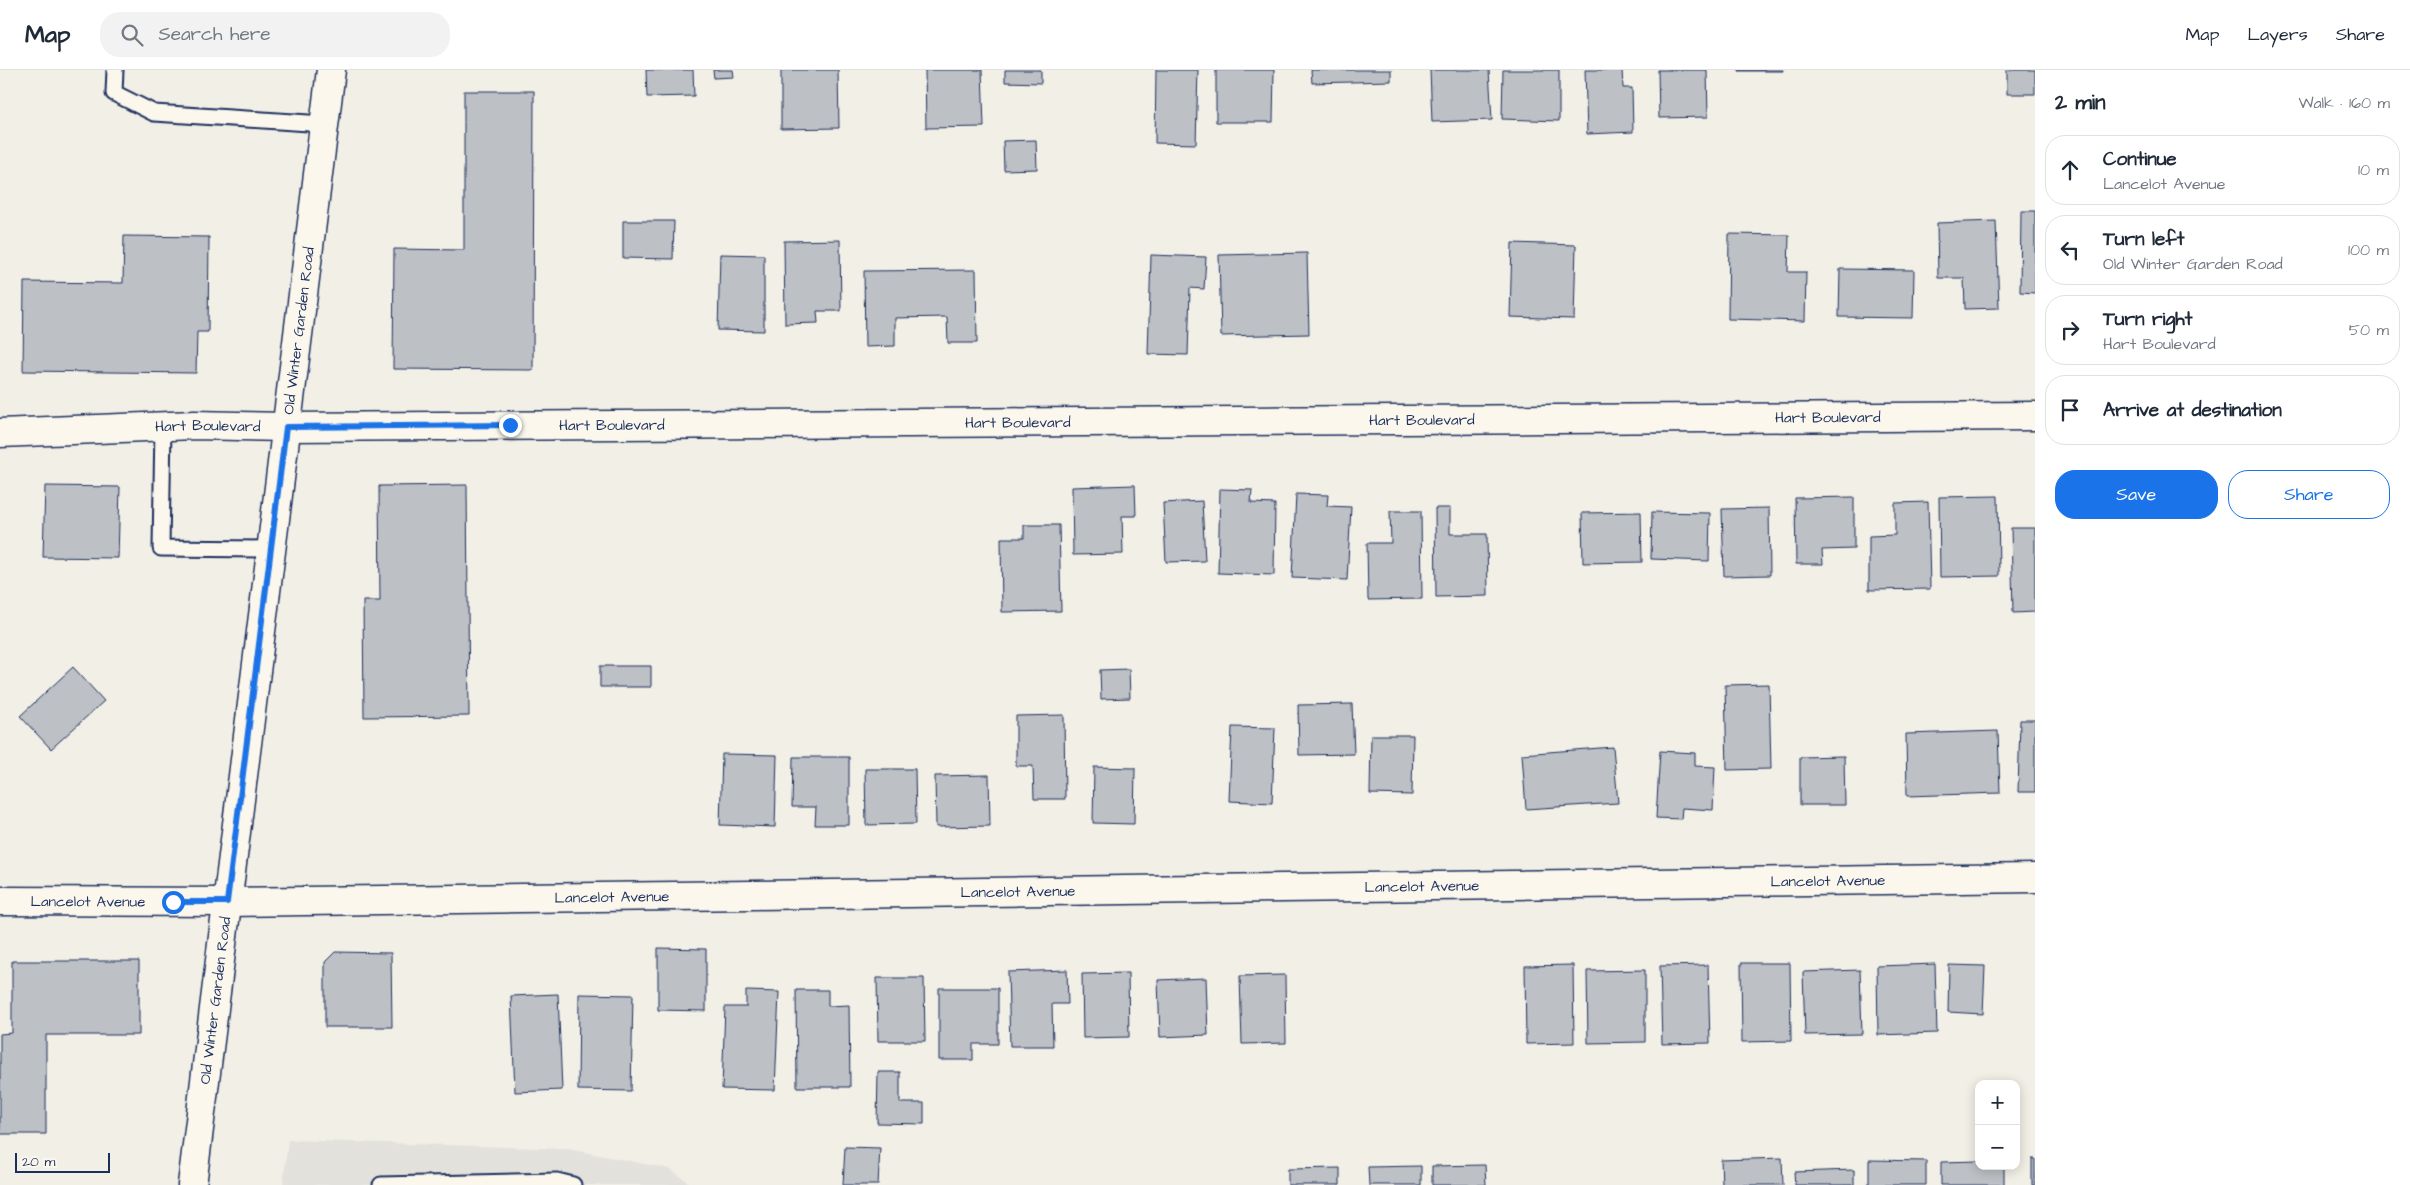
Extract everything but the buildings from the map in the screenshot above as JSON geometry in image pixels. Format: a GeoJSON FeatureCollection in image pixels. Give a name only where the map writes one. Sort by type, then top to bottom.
{"type":"FeatureCollection","features":[{"type":"Feature","properties":{"kind":"street","name":"Old Winter Garden Road"},"geometry":{"type":"LineString","coordinates":[[192,1185],[331,70]]}},
{"type":"Feature","properties":{"kind":"street","name":"Hart Boulevard"},"geometry":{"type":"LineString","coordinates":[[0,433],[163,426],[286,427],[2035,416]]}},
{"type":"Feature","properties":{"kind":"street","name":"Lancelot Avenue"},"geometry":{"type":"LineString","coordinates":[[0,901],[227,902],[2035,878]]}},
{"type":"Feature","properties":{"kind":"lane"},"geometry":{"type":"LineString","coordinates":[[115,70],[114,93],[154,112],[324,124]]}},
{"type":"Feature","properties":{"kind":"lane"},"geometry":{"type":"LineString","coordinates":[[163,426],[161,548],[271,549]]}},
{"type":"Feature","properties":{"kind":"lane"},"geometry":{"type":"LineString","coordinates":[[381,1185],[557,1181],[573,1185]]}},
{"type":"Feature","properties":{"kind":"shaded area"},"geometry":{"type":"Polygon","coordinates":[[[288,1140],[569,1149],[670,1169],[692,1185],[283,1185],[288,1140]]]}},
{"type":"Feature","properties":{"kind":"route"},"geometry":{"type":"LineString","coordinates":[[173,902],[227,902],[286,427],[510,425]]}}]}
